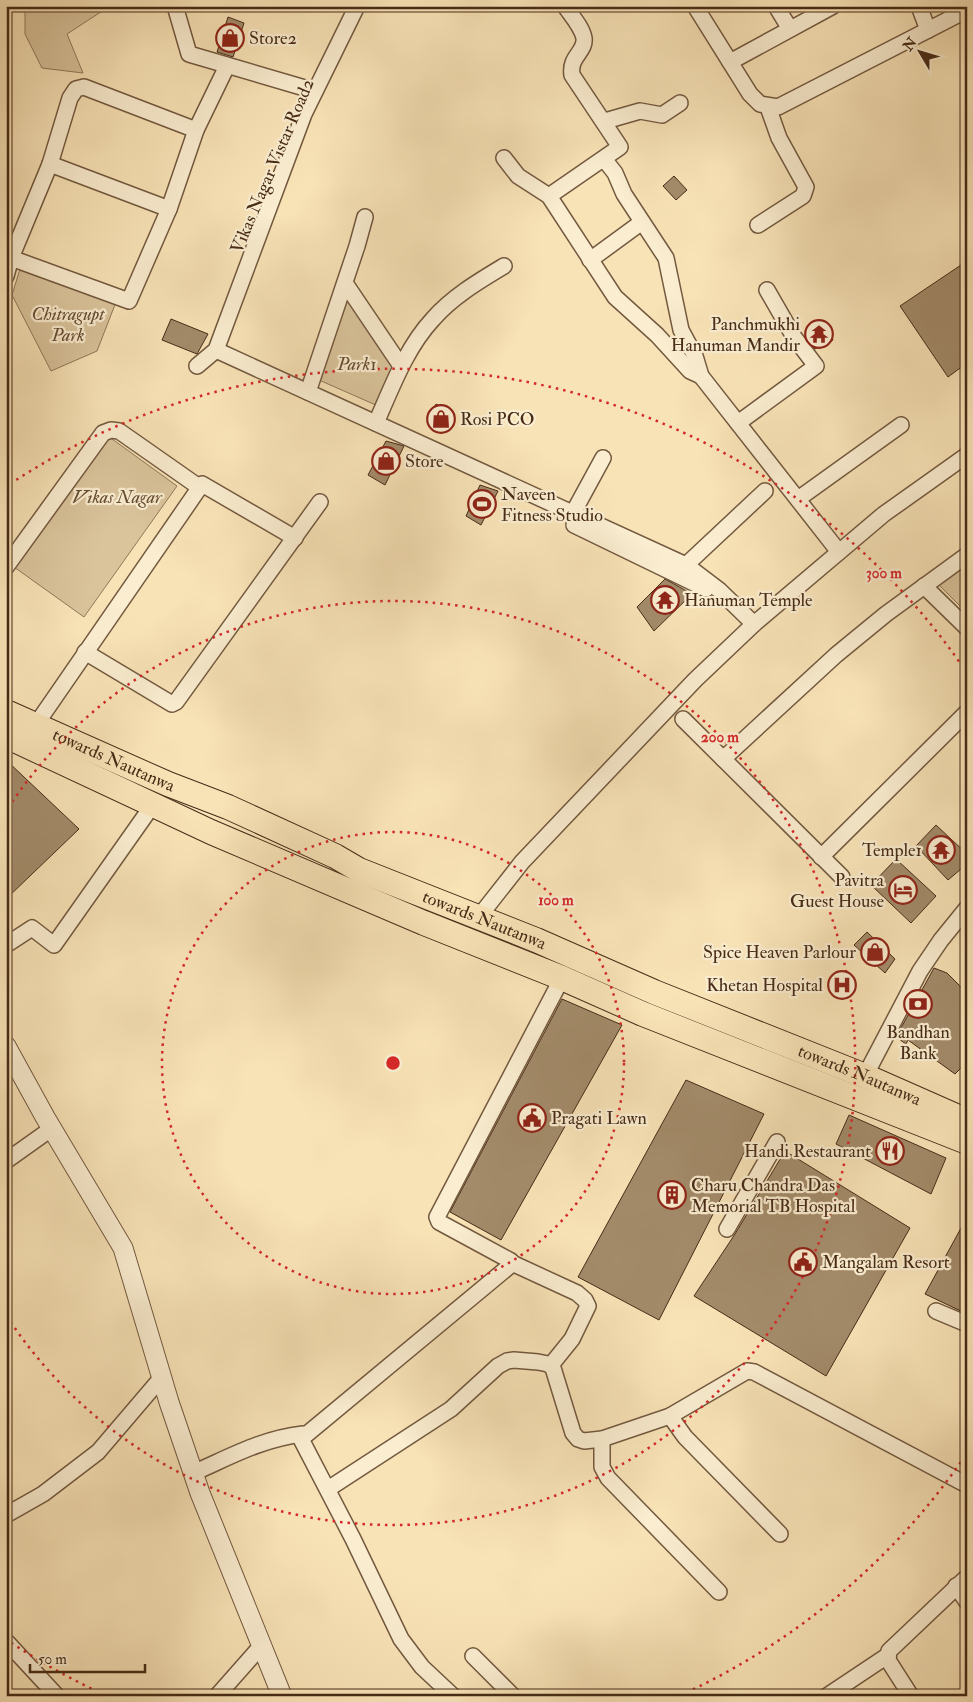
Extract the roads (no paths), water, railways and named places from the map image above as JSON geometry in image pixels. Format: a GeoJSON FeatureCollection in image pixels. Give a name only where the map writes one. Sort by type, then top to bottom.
{"type":"FeatureCollection","features":[{"type":"Feature","properties":{"kind":"main road","name":"towards Nautanwa"},"geometry":{"type":"LineString","coordinates":[[6,712],[168,784],[228,807],[335,856],[360,870],[536,940],[654,992],[865,1076],[967,1121]]}},
{"type":"Feature","properties":{"kind":"main road"},"geometry":{"type":"LineString","coordinates":[[6,736],[152,806],[432,927],[562,978],[643,1014],[967,1142]]}},
{"type":"Feature","properties":{"kind":"street"},"geometry":{"type":"LineString","coordinates":[[175,6],[189,54],[315,91]]}},
{"type":"Feature","properties":{"kind":"street"},"geometry":{"type":"LineString","coordinates":[[197,366],[218,345],[304,114],[358,6]]}},
{"type":"Feature","properties":{"kind":"street","name":"Vikas Nagar Vistar Road2"},"geometry":{"type":"LineString","coordinates":[[218,345],[358,6]]}},
{"type":"Feature","properties":{"kind":"street"},"geometry":{"type":"LineString","coordinates":[[549,196],[620,147],[605,121],[572,75],[572,63],[584,45],[584,38],[582,31],[565,6]]}},
{"type":"Feature","properties":{"kind":"street"},"geometry":{"type":"LineString","coordinates":[[695,6],[750,94],[760,104],[768,107],[778,107],[786,104],[967,10]]}},
{"type":"Feature","properties":{"kind":"street"},"geometry":{"type":"LineString","coordinates":[[776,6],[790,29]]}},
{"type":"Feature","properties":{"kind":"street"},"geometry":{"type":"LineString","coordinates":[[730,62],[833,6]]}},
{"type":"Feature","properties":{"kind":"street"},"geometry":{"type":"LineString","coordinates":[[920,6],[928,30]]}},
{"type":"Feature","properties":{"kind":"street"},"geometry":{"type":"LineString","coordinates":[[9,254],[129,302],[169,209],[196,130],[227,66]]}},
{"type":"Feature","properties":{"kind":"street"},"geometry":{"type":"LineString","coordinates":[[6,276],[9,254],[50,164],[70,98],[76,89],[84,87],[196,130]]}},
{"type":"Feature","properties":{"kind":"street"},"geometry":{"type":"LineString","coordinates":[[605,121],[640,111],[662,115],[680,103]]}},
{"type":"Feature","properties":{"kind":"street"},"geometry":{"type":"LineString","coordinates":[[758,224],[802,196],[806,188],[779,138],[768,107]]}},
{"type":"Feature","properties":{"kind":"street"},"geometry":{"type":"LineString","coordinates":[[504,158],[518,176],[549,196],[615,297],[657,335],[690,371],[701,376]]}},
{"type":"Feature","properties":{"kind":"street"},"geometry":{"type":"LineString","coordinates":[[604,159],[615,173],[624,194],[666,258],[681,330],[695,356],[701,376],[839,552]]}},
{"type":"Feature","properties":{"kind":"street"},"geometry":{"type":"LineString","coordinates":[[50,164],[169,209]]}},
{"type":"Feature","properties":{"kind":"street"},"geometry":{"type":"LineString","coordinates":[[308,392],[365,217]]}},
{"type":"Feature","properties":{"kind":"street"},"geometry":{"type":"LineString","coordinates":[[590,260],[642,222]]}},
{"type":"Feature","properties":{"kind":"street"},"geometry":{"type":"LineString","coordinates":[[376,423],[401,366],[420,334],[434,317],[453,300],[504,266]]}},
{"type":"Feature","properties":{"kind":"street"},"geometry":{"type":"LineString","coordinates":[[345,283],[401,366]]}},
{"type":"Feature","properties":{"kind":"street"},"geometry":{"type":"LineString","coordinates":[[738,423],[816,366],[794,337],[767,290]]}},
{"type":"Feature","properties":{"kind":"street"},"geometry":{"type":"LineString","coordinates":[[218,345],[308,392],[686,565],[730,600],[754,624]]}},
{"type":"Feature","properties":{"kind":"street"},"geometry":{"type":"LineString","coordinates":[[218,345],[730,600]]}},
{"type":"Feature","properties":{"kind":"street"},"geometry":{"type":"LineString","coordinates":[[798,499],[901,425]]}},
{"type":"Feature","properties":{"kind":"street"},"geometry":{"type":"LineString","coordinates":[[6,567],[104,433],[111,430],[118,432],[200,487]]}},
{"type":"Feature","properties":{"kind":"street"},"geometry":{"type":"LineString","coordinates":[[478,918],[522,862],[695,680],[754,624],[884,514],[967,455]]}},
{"type":"Feature","properties":{"kind":"street"},"geometry":{"type":"LineString","coordinates":[[573,513],[603,458]]}},
{"type":"Feature","properties":{"kind":"street"},"geometry":{"type":"LineString","coordinates":[[36,726],[200,487],[205,485],[295,538]]}},
{"type":"Feature","properties":{"kind":"street"},"geometry":{"type":"LineString","coordinates":[[686,565],[765,491]]}},
{"type":"Feature","properties":{"kind":"street"},"geometry":{"type":"LineString","coordinates":[[85,652],[174,704],[320,502]]}},
{"type":"Feature","properties":{"kind":"street"},"geometry":{"type":"LineString","coordinates":[[723,759],[836,655],[967,554]]}},
{"type":"Feature","properties":{"kind":"street"},"geometry":{"type":"LineString","coordinates":[[924,586],[967,628]]}},
{"type":"Feature","properties":{"kind":"street"},"geometry":{"type":"LineString","coordinates":[[821,856],[967,712]]}},
{"type":"Feature","properties":{"kind":"street"},"geometry":{"type":"LineString","coordinates":[[683,719],[842,878]]}},
{"type":"Feature","properties":{"kind":"street"},"geometry":{"type":"LineString","coordinates":[[6,945],[32,928],[54,945],[152,806]]}},
{"type":"Feature","properties":{"kind":"street"},"geometry":{"type":"LineString","coordinates":[[865,1076],[920,971],[941,940],[967,908]]}},
{"type":"Feature","properties":{"kind":"street"},"geometry":{"type":"LineString","coordinates":[[551,1365],[572,1339],[588,1306],[585,1300],[577,1294],[512,1262],[439,1222],[437,1217],[562,978]]}},
{"type":"Feature","properties":{"kind":"street"},"geometry":{"type":"LineString","coordinates":[[6,1046],[52,1129],[123,1248],[193,1473],[282,1696]]}},
{"type":"Feature","properties":{"kind":"street"},"geometry":{"type":"LineString","coordinates":[[6,1161],[52,1129]]}},
{"type":"Feature","properties":{"kind":"street"},"geometry":{"type":"LineString","coordinates":[[727,1229],[777,1142]]}},
{"type":"Feature","properties":{"kind":"street"},"geometry":{"type":"LineString","coordinates":[[453,1696],[422,1667],[401,1639],[328,1489],[302,1444],[301,1438],[512,1262]]}},
{"type":"Feature","properties":{"kind":"street"},"geometry":{"type":"LineString","coordinates":[[936,1311],[967,1324]]}},
{"type":"Feature","properties":{"kind":"street"},"geometry":{"type":"LineString","coordinates":[[328,1489],[451,1409],[498,1366],[507,1361],[514,1360],[551,1365]]}},
{"type":"Feature","properties":{"kind":"street"},"geometry":{"type":"LineString","coordinates":[[551,1365],[574,1433],[584,1442],[602,1439],[670,1416],[740,1374],[754,1372],[967,1486]]}},
{"type":"Feature","properties":{"kind":"street"},"geometry":{"type":"LineString","coordinates":[[6,1515],[43,1494],[98,1452],[162,1378]]}},
{"type":"Feature","properties":{"kind":"street"},"geometry":{"type":"LineString","coordinates":[[670,1416],[684,1436],[780,1534]]}},
{"type":"Feature","properties":{"kind":"street"},"geometry":{"type":"LineString","coordinates":[[193,1473],[257,1443],[277,1437],[304,1434]]}},
{"type":"Feature","properties":{"kind":"street"},"geometry":{"type":"LineString","coordinates":[[602,1439],[602,1467],[608,1478],[719,1592]]}},
{"type":"Feature","properties":{"kind":"street"},"geometry":{"type":"LineString","coordinates":[[828,1696],[887,1656],[889,1651],[961,1582],[967,1602]]}},
{"type":"Feature","properties":{"kind":"street"},"geometry":{"type":"LineString","coordinates":[[6,1641],[57,1696]]}},
{"type":"Feature","properties":{"kind":"street"},"geometry":{"type":"LineString","coordinates":[[217,1696],[262,1645]]}},
{"type":"Feature","properties":{"kind":"street"},"geometry":{"type":"LineString","coordinates":[[473,1656],[513,1696]]}},
{"type":"Feature","properties":{"kind":"street"},"geometry":{"type":"LineString","coordinates":[[887,1656],[911,1696]]}},
{"type":"Feature","properties":{"kind":"place","name":"Store2"},"geometry":{"type":"Point","coordinates":[230,38]}},
{"type":"Feature","properties":{"kind":"place","name":"Panchmukhi Hanuman Mandir"},"geometry":{"type":"Point","coordinates":[819,334]}},
{"type":"Feature","properties":{"kind":"place","name":"Rosi PCO"},"geometry":{"type":"Point","coordinates":[441,419]}},
{"type":"Feature","properties":{"kind":"place","name":"Store"},"geometry":{"type":"Point","coordinates":[386,461]}},
{"type":"Feature","properties":{"kind":"place","name":"Naveen Fitness Studio"},"geometry":{"type":"Point","coordinates":[482,504]}},
{"type":"Feature","properties":{"kind":"place","name":"Hanuman Temple"},"geometry":{"type":"Point","coordinates":[665,600]}},
{"type":"Feature","properties":{"kind":"place","name":"Temple1"},"geometry":{"type":"Point","coordinates":[941,850]}},
{"type":"Feature","properties":{"kind":"place","name":"Pavitra Guest House"},"geometry":{"type":"Point","coordinates":[903,890]}},
{"type":"Feature","properties":{"kind":"place","name":"Spice Heaven Parlour"},"geometry":{"type":"Point","coordinates":[875,952]}},
{"type":"Feature","properties":{"kind":"place","name":"Khetan Hospital"},"geometry":{"type":"Point","coordinates":[842,985]}},
{"type":"Feature","properties":{"kind":"place","name":"Bandhan Bank"},"geometry":{"type":"Point","coordinates":[918,1004]}},
{"type":"Feature","properties":{"kind":"place","name":"Pragati Lawn"},"geometry":{"type":"Point","coordinates":[532,1118]}},
{"type":"Feature","properties":{"kind":"place","name":"Handi Restaurant"},"geometry":{"type":"Point","coordinates":[890,1151]}},
{"type":"Feature","properties":{"kind":"place","name":"Charu Chandra Das Memorial TB Hospital"},"geometry":{"type":"Point","coordinates":[672,1195]}},
{"type":"Feature","properties":{"kind":"place","name":"Mangalam Resort"},"geometry":{"type":"Point","coordinates":[803,1262]}},
{"type":"Feature","properties":{"kind":"park label","name":"Chitragupt Park"},"geometry":{"type":"Point","coordinates":[68,324]}},
{"type":"Feature","properties":{"kind":"park label","name":"Park1"},"geometry":{"type":"Point","coordinates":[357,364]}},
{"type":"Feature","properties":{"kind":"park label","name":"Vikas Nagar"},"geometry":{"type":"Point","coordinates":[117,497]}}]}
